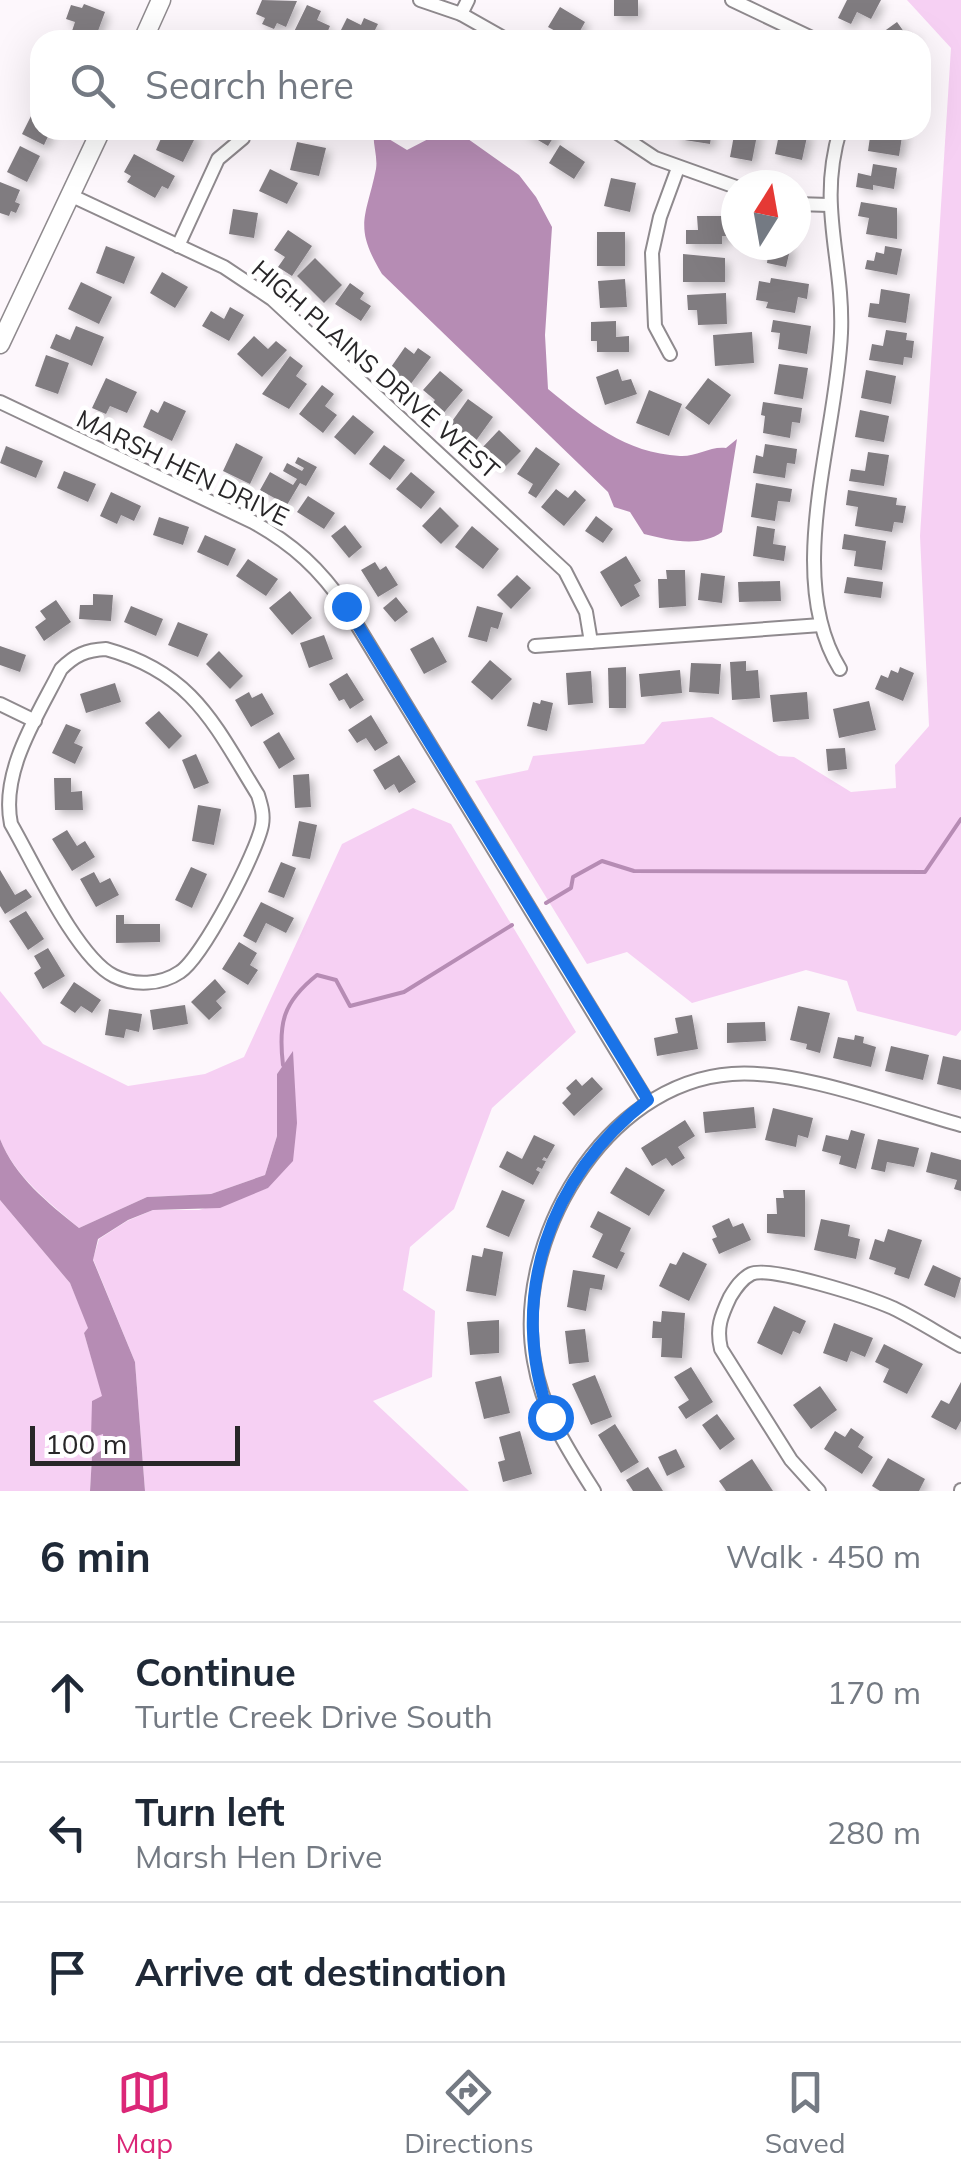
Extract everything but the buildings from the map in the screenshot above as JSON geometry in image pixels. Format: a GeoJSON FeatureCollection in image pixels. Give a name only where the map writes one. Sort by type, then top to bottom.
{"type":"FeatureCollection","features":[{"type":"Feature","properties":{"kind":"street"},"geometry":{"type":"LineString","coordinates":[[148,30],[162,0]]}},
{"type":"Feature","properties":{"kind":"street"},"geometry":{"type":"LineString","coordinates":[[420,0],[465,7],[494,30]]}},
{"type":"Feature","properties":{"kind":"street"},"geometry":{"type":"LineString","coordinates":[[732,0],[795,30]]}},
{"type":"Feature","properties":{"kind":"street"},"geometry":{"type":"LineString","coordinates":[[0,344],[95,140]]}},
{"type":"Feature","properties":{"kind":"street"},"geometry":{"type":"LineString","coordinates":[[178,246],[218,158],[240,140]]}},
{"type":"Feature","properties":{"kind":"street"},"geometry":{"type":"LineString","coordinates":[[628,140],[655,158],[721,182]]}},
{"type":"Feature","properties":{"kind":"street"},"geometry":{"type":"LineString","coordinates":[[837,140],[830,167],[829,205],[841,335],[814,544],[821,625],[826,647],[840,669]]}},
{"type":"Feature","properties":{"kind":"street"},"geometry":{"type":"LineString","coordinates":[[670,354],[656,326],[652,253],[678,168]]}},
{"type":"Feature","properties":{"kind":"street","name":"HIGH PLAINS DRIVE WEST"},"geometry":{"type":"LineString","coordinates":[[70,195],[224,267],[272,300],[548,552],[578,592],[592,642]]}},
{"type":"Feature","properties":{"kind":"street"},"geometry":{"type":"LineString","coordinates":[[811,204],[829,205]]}},
{"type":"Feature","properties":{"kind":"street","name":"MARSH HEN DRIVE"},"geometry":{"type":"LineString","coordinates":[[0,402],[253,522],[279,536],[315,566],[346,606],[648,1100]]}},
{"type":"Feature","properties":{"kind":"street"},"geometry":{"type":"LineString","coordinates":[[535,646],[821,625]]}},
{"type":"Feature","properties":{"kind":"street"},"geometry":{"type":"LineString","coordinates":[[90,650],[120,653],[187,690],[211,720],[258,795],[263,811],[258,841],[203,946],[180,972],[149,982],[132,982],[100,968],[88,956],[10,824],[8,790],[35,721],[61,669],[74,657],[90,650]]}},
{"type":"Feature","properties":{"kind":"street"},"geometry":{"type":"LineString","coordinates":[[0,704],[35,721]]}},
{"type":"Feature","properties":{"kind":"street"},"geometry":{"type":"LineString","coordinates":[[594,1491],[560,1438],[543,1397],[532,1348],[533,1292],[545,1244],[578,1176],[613,1128],[648,1100],[704,1077],[762,1074],[792,1078],[961,1125]]}},
{"type":"Feature","properties":{"kind":"street"},"geometry":{"type":"LineString","coordinates":[[819,1491],[791,1460],[721,1349],[717,1333],[732,1293],[751,1274],[773,1272],[895,1310],[961,1346]]}},
{"type":"Feature","properties":{"kind":"shaded area"},"geometry":{"type":"Polygon","coordinates":[[[907,0],[961,0],[961,1030],[956,1036],[857,1011],[847,981],[806,970],[692,1003],[627,952],[587,964],[475,781],[528,770],[533,756],[644,744],[662,722],[712,717],[779,756],[794,757],[851,792],[896,788],[895,765],[929,726],[920,536],[951,48],[907,0]]]}},
{"type":"Feature","properties":{"kind":"shaded area"},"geometry":{"type":"Polygon","coordinates":[[[375,140],[390,140],[407,150],[426,140],[469,140],[519,175],[552,227],[545,335],[548,389],[609,434],[660,454],[686,456],[726,448],[737,439],[722,532],[694,541],[644,534],[630,512],[614,507],[608,492],[382,274],[367,244],[364,222],[376,169],[375,140]]]}},
{"type":"Feature","properties":{"kind":"shaded area"},"geometry":{"type":"Polygon","coordinates":[[[413,808],[451,824],[576,1032],[492,1108],[454,1209],[410,1247],[403,1290],[435,1311],[432,1377],[373,1401],[469,1491],[145,1491],[135,1362],[93,1259],[99,1239],[153,1210],[199,1210],[268,1188],[293,1053],[277,1074],[277,1136],[265,1175],[211,1194],[147,1197],[79,1228],[24,1177],[0,1139],[0,991],[43,1044],[128,1086],[205,1074],[244,1057],[342,844],[413,808]]]}},
{"type":"Feature","properties":{"kind":"shaded area"},"geometry":{"type":"Polygon","coordinates":[[[293,1051],[297,1123],[293,1161],[268,1188],[220,1208],[153,1210],[98,1239],[93,1260],[135,1362],[145,1491],[90,1491],[92,1456],[104,1449],[103,1434],[91,1438],[92,1401],[102,1396],[84,1333],[88,1328],[70,1283],[0,1200],[0,1139],[23,1177],[79,1228],[147,1197],[211,1194],[265,1175],[277,1136],[277,1074],[293,1051]]]}},
{"type":"Feature","properties":{"kind":"shaded area"},"geometry":{"type":"Polygon","coordinates":[[[0,1200],[70,1283],[89,1328],[84,1333],[103,1397],[92,1438],[103,1433],[104,1449],[92,1456],[90,1491],[0,1491],[0,1200]]]}},
{"type":"Feature","properties":{"kind":"waterway"},"geometry":{"type":"LineString","coordinates":[[546,903],[571,888],[573,877],[602,861],[634,871],[925,872],[961,819]]}},
{"type":"Feature","properties":{"kind":"waterway"},"geometry":{"type":"LineString","coordinates":[[283,1065],[281,1037],[285,1014],[317,975],[336,980],[350,1006],[404,992],[512,925]]}},
{"type":"Feature","properties":{"kind":"route"},"geometry":{"type":"LineString","coordinates":[[346,606],[648,1100],[613,1128],[588,1159],[545,1244],[533,1292],[531,1336],[550,1417]]}}]}
